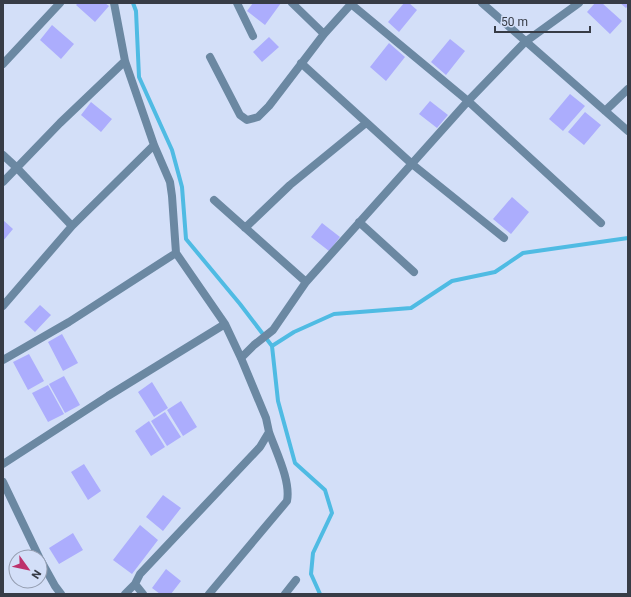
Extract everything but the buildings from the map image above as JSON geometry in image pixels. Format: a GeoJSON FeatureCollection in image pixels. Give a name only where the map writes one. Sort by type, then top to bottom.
{"type":"FeatureCollection","features":[{"type":"Feature","properties":{"kind":"street"},"geometry":{"type":"LineString","coordinates":[[3,64],[60,3]]}},
{"type":"Feature","properties":{"kind":"street"},"geometry":{"type":"LineString","coordinates":[[114,3],[125,61],[154,145],[170,182],[176,253],[225,324],[241,358],[266,418],[269,432],[286,481],[288,493],[287,501],[209,594]]}},
{"type":"Feature","properties":{"kind":"street"},"geometry":{"type":"LineString","coordinates":[[237,3],[253,36]]}},
{"type":"Feature","properties":{"kind":"street"},"geometry":{"type":"LineString","coordinates":[[292,3],[324,34]]}},
{"type":"Feature","properties":{"kind":"street"},"geometry":{"type":"LineString","coordinates":[[210,57],[240,115],[247,120],[258,117],[269,106],[324,34],[352,3],[468,101],[601,223]]}},
{"type":"Feature","properties":{"kind":"street"},"geometry":{"type":"LineString","coordinates":[[482,3],[628,131]]}},
{"type":"Feature","properties":{"kind":"street"},"geometry":{"type":"LineString","coordinates":[[241,358],[254,345],[273,330],[306,282],[468,101],[526,42],[579,3]]}},
{"type":"Feature","properties":{"kind":"street"},"geometry":{"type":"LineString","coordinates":[[3,182],[16,167],[125,61]]}},
{"type":"Feature","properties":{"kind":"street"},"geometry":{"type":"LineString","coordinates":[[301,63],[412,164],[504,238]]}},
{"type":"Feature","properties":{"kind":"street"},"geometry":{"type":"LineString","coordinates":[[605,112],[628,89]]}},
{"type":"Feature","properties":{"kind":"street"},"geometry":{"type":"LineString","coordinates":[[245,228],[290,184],[366,123]]}},
{"type":"Feature","properties":{"kind":"street"},"geometry":{"type":"LineString","coordinates":[[3,306],[72,226],[154,145]]}},
{"type":"Feature","properties":{"kind":"street"},"geometry":{"type":"LineString","coordinates":[[3,155],[72,226]]}},
{"type":"Feature","properties":{"kind":"street"},"geometry":{"type":"LineString","coordinates":[[214,200],[306,282]]}},
{"type":"Feature","properties":{"kind":"street"},"geometry":{"type":"LineString","coordinates":[[359,222],[414,272]]}},
{"type":"Feature","properties":{"kind":"street"},"geometry":{"type":"LineString","coordinates":[[3,360],[69,322],[176,253]]}},
{"type":"Feature","properties":{"kind":"street"},"geometry":{"type":"LineString","coordinates":[[3,464],[108,396],[225,324]]}},
{"type":"Feature","properties":{"kind":"street"},"geometry":{"type":"LineString","coordinates":[[125,594],[135,584],[140,574],[260,447],[269,432]]}},
{"type":"Feature","properties":{"kind":"street"},"geometry":{"type":"LineString","coordinates":[[3,482],[36,549]]}},
{"type":"Feature","properties":{"kind":"street"},"geometry":{"type":"LineString","coordinates":[[48,573],[61,594]]}},
{"type":"Feature","properties":{"kind":"street"},"geometry":{"type":"LineString","coordinates":[[285,594],[296,580]]}},
{"type":"Feature","properties":{"kind":"street"},"geometry":{"type":"LineString","coordinates":[[135,584],[143,594]]}},
{"type":"Feature","properties":{"kind":"waterway"},"geometry":{"type":"LineString","coordinates":[[133,3],[136,11],[139,77],[172,150],[182,187],[186,239],[240,304],[272,346],[278,401],[295,463],[325,490],[332,513],[313,553],[311,574],[320,594]]}},
{"type":"Feature","properties":{"kind":"waterway"},"geometry":{"type":"LineString","coordinates":[[272,346],[294,332],[334,314],[411,308],[452,281],[495,272],[523,253],[628,238]]}}]}
